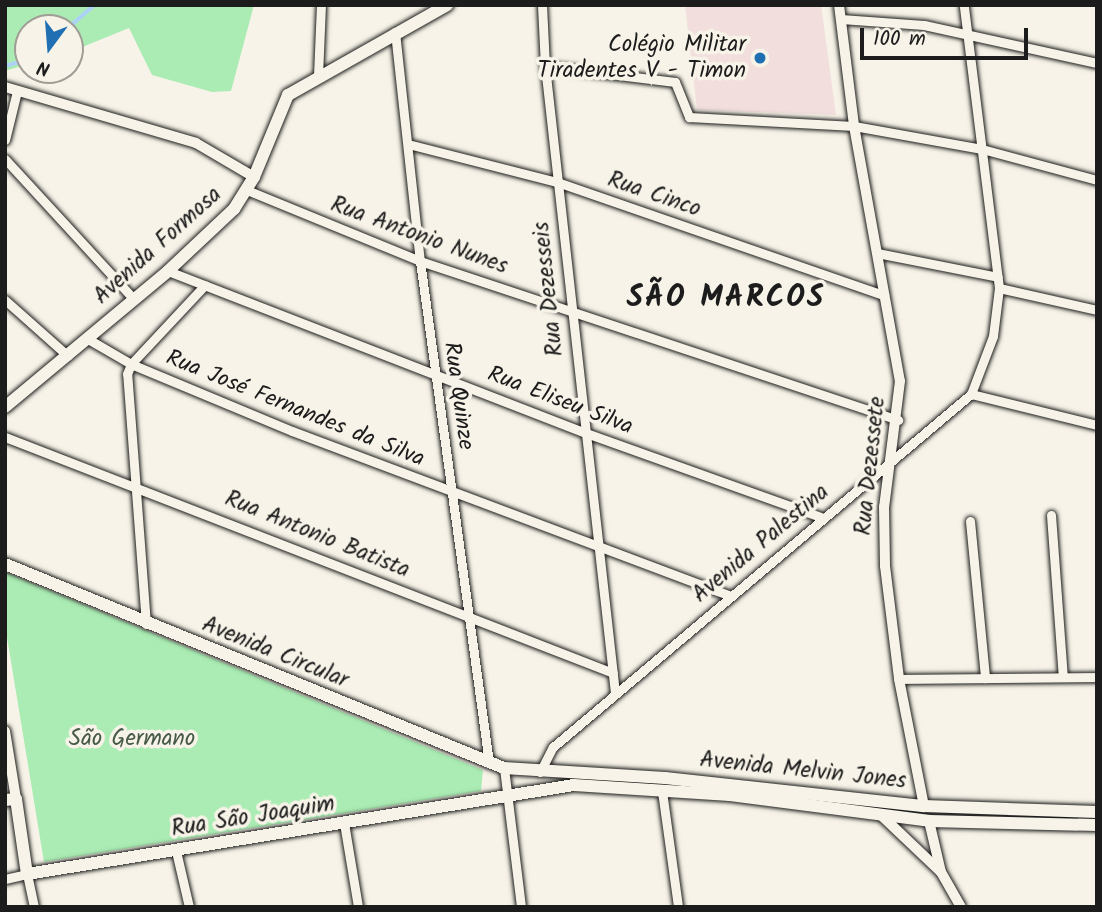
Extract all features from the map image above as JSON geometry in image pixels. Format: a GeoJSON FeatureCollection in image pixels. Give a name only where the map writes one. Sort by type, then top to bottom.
{"type":"FeatureCollection","features":[{"type":"Feature","properties":{"kind":"main road","name":"Avenida Formosa"},"geometry":{"type":"LineString","coordinates":[[5,407],[220,224],[254,177],[282,103],[318,76],[447,5]]}},
{"type":"Feature","properties":{"kind":"main road","name":"Avenida Circular"},"geometry":{"type":"LineString","coordinates":[[5,564],[146,624],[504,768]]}},
{"type":"Feature","properties":{"kind":"main road","name":"Avenida Melvin Jones"},"geometry":{"type":"LineString","coordinates":[[504,768],[677,779],[924,806],[1097,812]]}},
{"type":"Feature","properties":{"kind":"main road","name":"Avenida Melvin Jones"},"geometry":{"type":"LineString","coordinates":[[507,795],[574,785],[662,791],[929,821],[1097,825]]}},
{"type":"Feature","properties":{"kind":"main road","name":"Rua São Joaquim"},"geometry":{"type":"LineString","coordinates":[[27,874],[507,795]]}},
{"type":"Feature","properties":{"kind":"main road"},"geometry":{"type":"LineString","coordinates":[[10,800],[27,874]]}},
{"type":"Feature","properties":{"kind":"street"},"geometry":{"type":"LineString","coordinates":[[318,76],[321,5]]}},
{"type":"Feature","properties":{"kind":"street","name":"Rua Dezesseis"},"geometry":{"type":"LineString","coordinates":[[542,5],[545,66],[557,182],[615,693]]}},
{"type":"Feature","properties":{"kind":"street","name":"Rua Dezessete"},"geometry":{"type":"LineString","coordinates":[[839,5],[854,126],[900,381],[898,420],[889,467],[885,566],[899,679],[924,806]]}},
{"type":"Feature","properties":{"kind":"street","name":"Avenida Palestina"},"geometry":{"type":"LineString","coordinates":[[540,772],[552,747],[821,517],[889,467],[971,394],[993,336],[999,288],[964,5]]}},
{"type":"Feature","properties":{"kind":"street"},"geometry":{"type":"LineString","coordinates":[[841,19],[966,33],[1097,63]]}},
{"type":"Feature","properties":{"kind":"street","name":"Rua Quinze"},"geometry":{"type":"LineString","coordinates":[[395,33],[420,261],[489,763]]}},
{"type":"Feature","properties":{"kind":"street"},"geometry":{"type":"LineString","coordinates":[[545,66],[675,82],[689,117],[854,126],[982,149],[1097,180]]}},
{"type":"Feature","properties":{"kind":"street"},"geometry":{"type":"LineString","coordinates":[[5,87],[196,143],[254,177]]}},
{"type":"Feature","properties":{"kind":"street"},"geometry":{"type":"LineString","coordinates":[[5,140],[17,90]]}},
{"type":"Feature","properties":{"kind":"street","name":"Rua Cinco"},"geometry":{"type":"LineString","coordinates":[[408,144],[557,182],[884,295]]}},
{"type":"Feature","properties":{"kind":"street"},"geometry":{"type":"LineString","coordinates":[[5,159],[133,298]]}},
{"type":"Feature","properties":{"kind":"street","name":"Rua Antonio Nunes"},"geometry":{"type":"LineString","coordinates":[[247,190],[420,261],[898,420]]}},
{"type":"Feature","properties":{"kind":"street"},"geometry":{"type":"LineString","coordinates":[[877,253],[998,276]]}},
{"type":"Feature","properties":{"kind":"street","name":"Rua Eliseu Silva"},"geometry":{"type":"LineString","coordinates":[[168,271],[586,433],[821,517]]}},
{"type":"Feature","properties":{"kind":"street"},"geometry":{"type":"LineString","coordinates":[[146,624],[136,484],[125,393],[131,364],[205,285]]}},
{"type":"Feature","properties":{"kind":"street"},"geometry":{"type":"LineString","coordinates":[[999,288],[1097,310]]}},
{"type":"Feature","properties":{"kind":"street"},"geometry":{"type":"LineString","coordinates":[[5,300],[68,356]]}},
{"type":"Feature","properties":{"kind":"street","name":"Rua José Fernandes da Silva"},"geometry":{"type":"LineString","coordinates":[[88,339],[131,364],[453,492],[728,595]]}},
{"type":"Feature","properties":{"kind":"street"},"geometry":{"type":"LineString","coordinates":[[971,394],[1097,425]]}},
{"type":"Feature","properties":{"kind":"street","name":"Rua Antonio Batista"},"geometry":{"type":"LineString","coordinates":[[5,437],[136,484],[613,674]]}},
{"type":"Feature","properties":{"kind":"street"},"geometry":{"type":"LineString","coordinates":[[1051,515],[1063,677]]}},
{"type":"Feature","properties":{"kind":"street"},"geometry":{"type":"LineString","coordinates":[[970,522],[985,678]]}},
{"type":"Feature","properties":{"kind":"street"},"geometry":{"type":"LineString","coordinates":[[899,679],[1097,677]]}},
{"type":"Feature","properties":{"kind":"street"},"geometry":{"type":"LineString","coordinates":[[5,732],[10,800]]}},
{"type":"Feature","properties":{"kind":"street"},"geometry":{"type":"LineString","coordinates":[[504,768],[521,907]]}},
{"type":"Feature","properties":{"kind":"street"},"geometry":{"type":"LineString","coordinates":[[662,791],[678,907]]}},
{"type":"Feature","properties":{"kind":"street"},"geometry":{"type":"LineString","coordinates":[[924,806],[941,872]]}},
{"type":"Feature","properties":{"kind":"street"},"geometry":{"type":"LineString","coordinates":[[883,816],[941,872],[964,905]]}},
{"type":"Feature","properties":{"kind":"street"},"geometry":{"type":"LineString","coordinates":[[344,823],[358,907]]}},
{"type":"Feature","properties":{"kind":"street"},"geometry":{"type":"LineString","coordinates":[[176,851],[189,907]]}},
{"type":"Feature","properties":{"kind":"street"},"geometry":{"type":"LineString","coordinates":[[27,874],[34,907]]}},
{"type":"Feature","properties":{"kind":"street","name":"Rua São Joaquim"},"geometry":{"type":"LineString","coordinates":[[5,879],[27,874]]}},
{"type":"Feature","properties":{"kind":"shaded area","name":"Colégio Militar Tiradentes V - Timon"},"geometry":{"type":"Polygon","coordinates":[[[685,5],[821,5],[836,115],[697,110],[685,5]]]}},
{"type":"Feature","properties":{"kind":"green space"},"geometry":{"type":"Polygon","coordinates":[[[5,5],[254,5],[231,91],[212,92],[152,75],[129,28],[84,46],[84,14],[14,14],[14,68],[5,71],[5,5]]]}},
{"type":"Feature","properties":{"kind":"green space","name":"São Germano"},"geometry":{"type":"Polygon","coordinates":[[[5,572],[483,770],[481,791],[44,862],[5,625],[5,572]]]}},
{"type":"Feature","properties":{"kind":"waterway"},"geometry":{"type":"LineString","coordinates":[[84,14],[94,5]]}},
{"type":"Feature","properties":{"kind":"waterway"},"geometry":{"type":"LineString","coordinates":[[5,66],[14,64]]}},
{"type":"Feature","properties":{"kind":"place","name":"Colégio Militar Tiradentes V - Timon"},"geometry":{"type":"Point","coordinates":[760,58]}},
{"type":"Feature","properties":{"kind":"district","name":"SÃO MARCOS"},"geometry":{"type":"Point","coordinates":[726,298]}}]}
